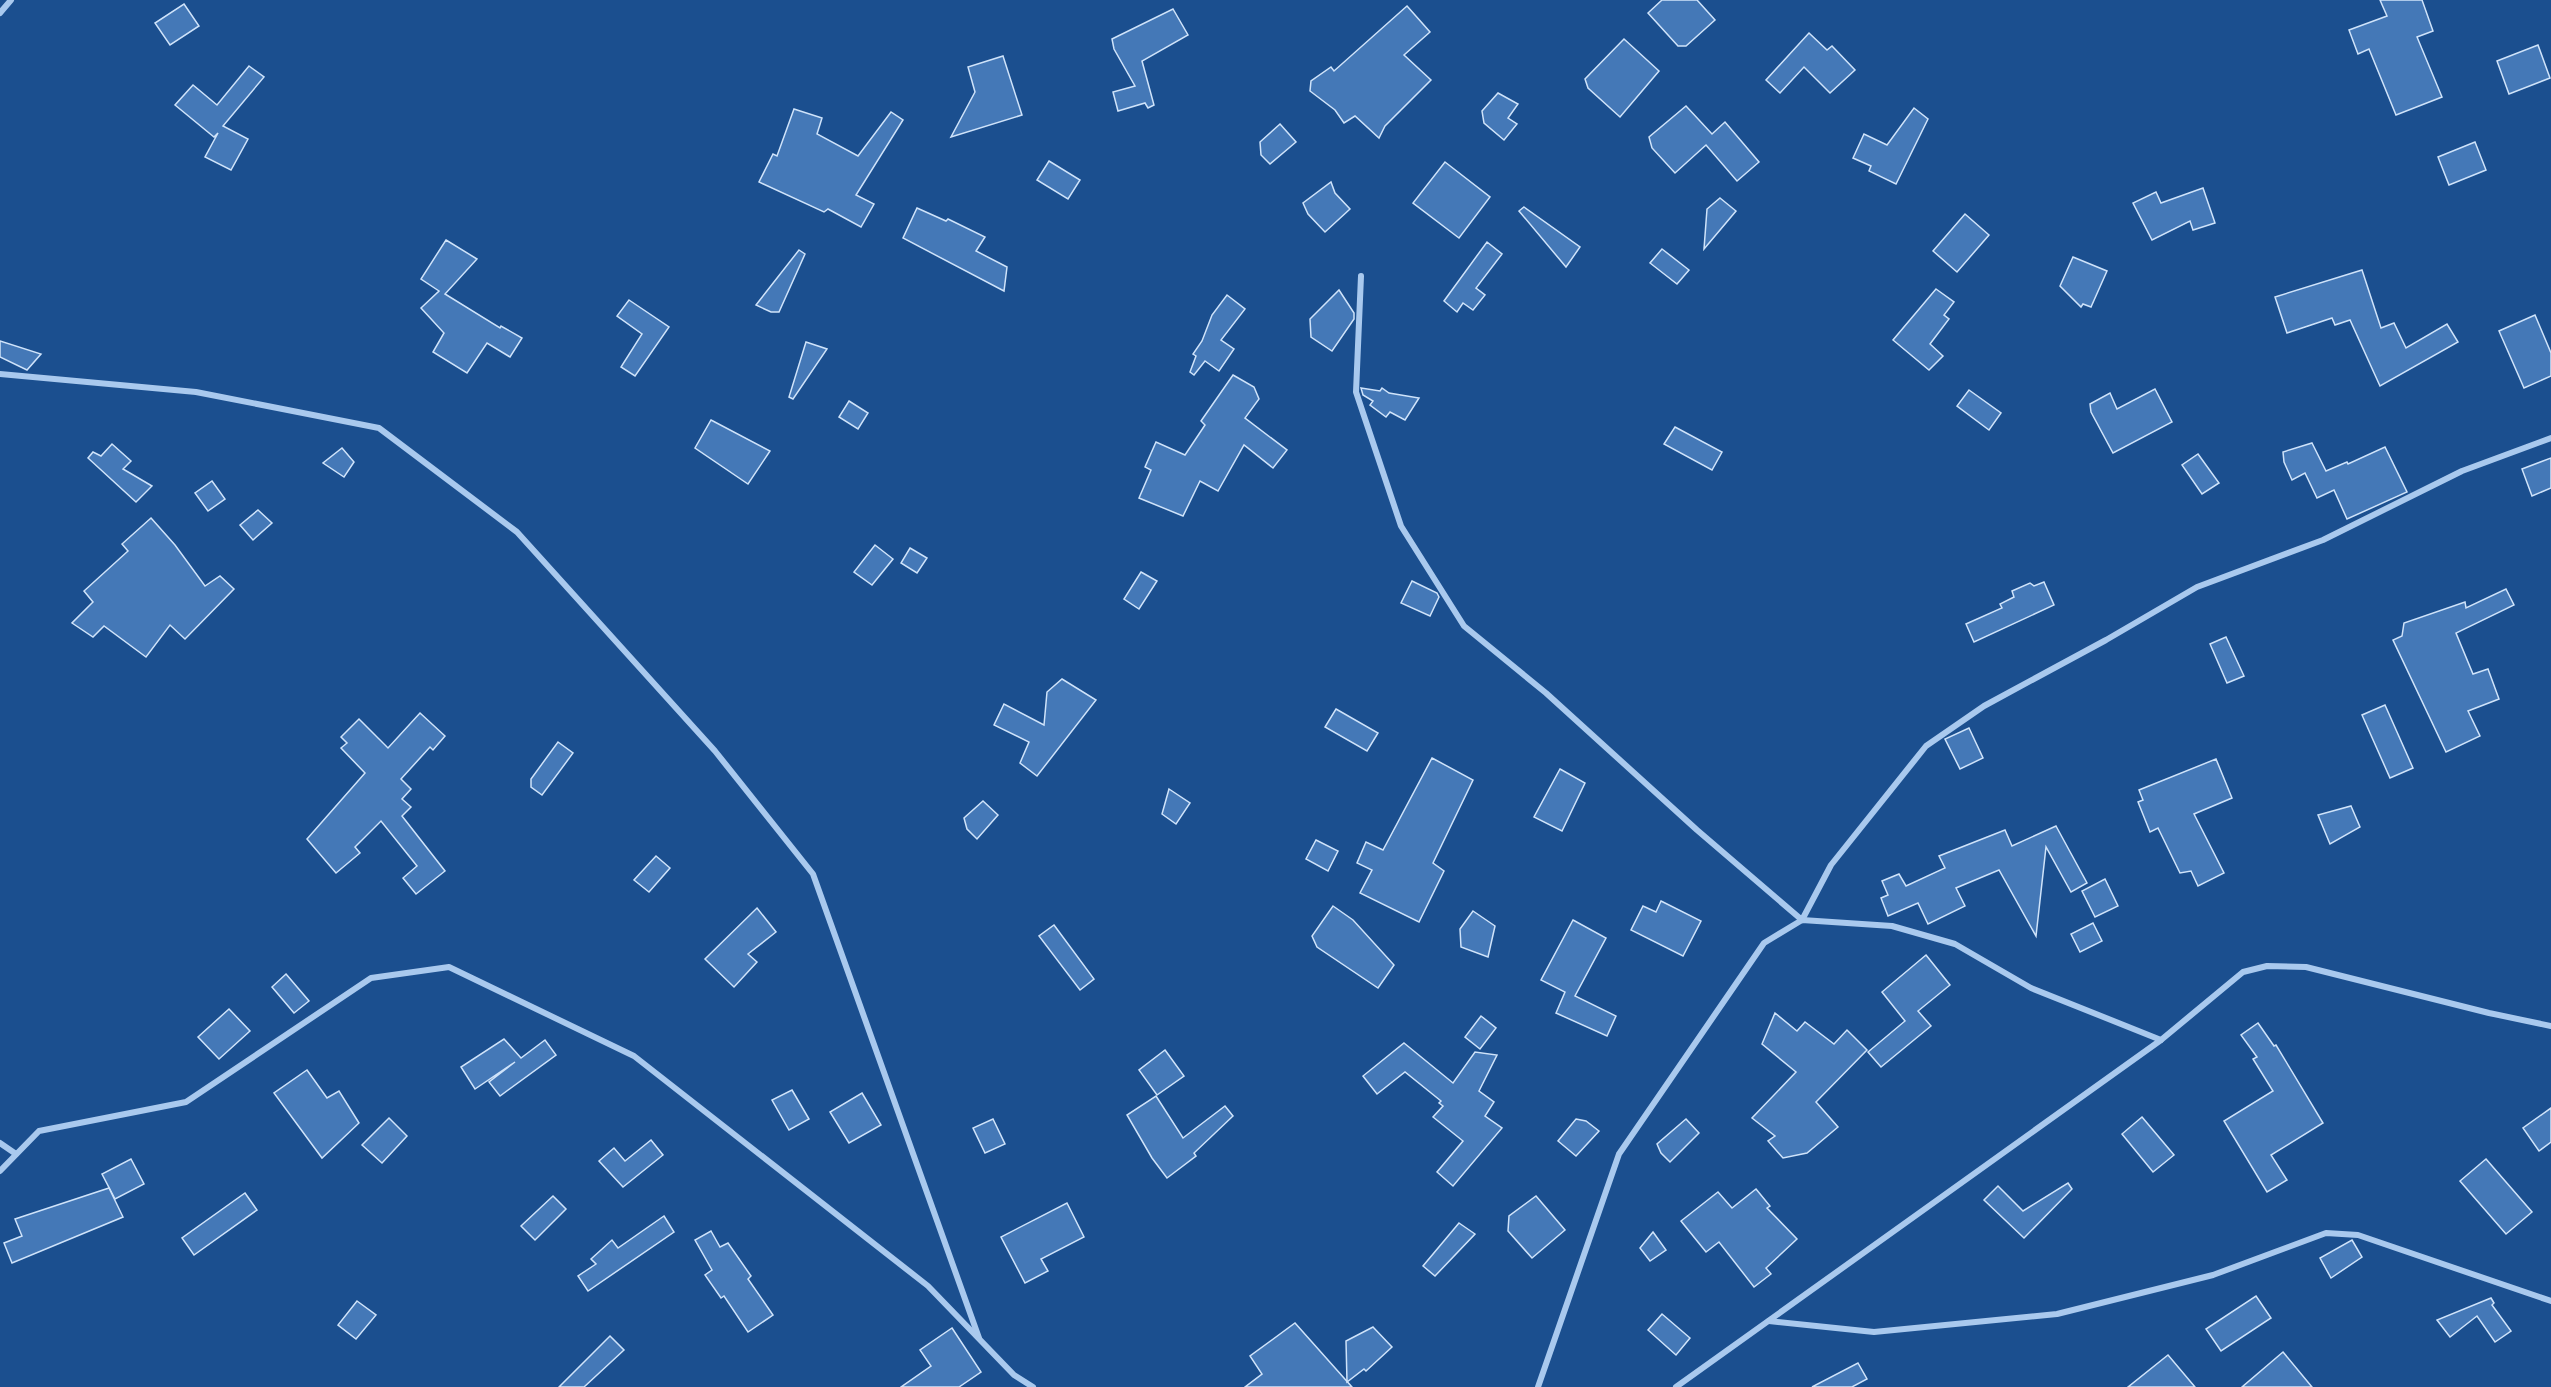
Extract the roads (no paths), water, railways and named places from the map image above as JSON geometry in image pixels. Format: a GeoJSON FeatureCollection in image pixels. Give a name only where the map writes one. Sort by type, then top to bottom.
{"type":"FeatureCollection","features":[{"type":"Feature","properties":{"kind":"street"},"geometry":{"type":"LineString","coordinates":[[0,13],[11,0]]}},
{"type":"Feature","properties":{"kind":"street"},"geometry":{"type":"LineString","coordinates":[[1361,276],[1356,392],[1401,526],[1464,626],[1546,693],[1697,830],[1802,920],[1892,926],[1955,944],[2031,988],[2161,1040]]}},
{"type":"Feature","properties":{"kind":"street"},"geometry":{"type":"LineString","coordinates":[[0,374],[196,392],[379,428],[517,532],[715,751],[813,874],[979,1338]]}},
{"type":"Feature","properties":{"kind":"street"},"geometry":{"type":"LineString","coordinates":[[1538,1387],[1619,1154],[1764,943],[1802,920],[1831,865],[1926,746],[1984,706],[2106,640],[2197,587],[2323,540],[2462,471],[2551,438]]}},
{"type":"Feature","properties":{"kind":"street"},"geometry":{"type":"LineString","coordinates":[[0,1171],[39,1131],[186,1102],[371,978],[449,966],[634,1056],[927,1286],[1014,1375],[1033,1387]]}},
{"type":"Feature","properties":{"kind":"street"},"geometry":{"type":"LineString","coordinates":[[1676,1387],[2161,1040],[2223,991],[2243,972],[2267,966],[2306,967],[2489,1013],[2551,1026]]}},
{"type":"Feature","properties":{"kind":"street"},"geometry":{"type":"LineString","coordinates":[[0,1143],[16,1154]]}},
{"type":"Feature","properties":{"kind":"street"},"geometry":{"type":"LineString","coordinates":[[1769,1321],[1874,1332],[2057,1314],[2213,1275],[2326,1233],[2358,1235],[2551,1300]]}}]}
